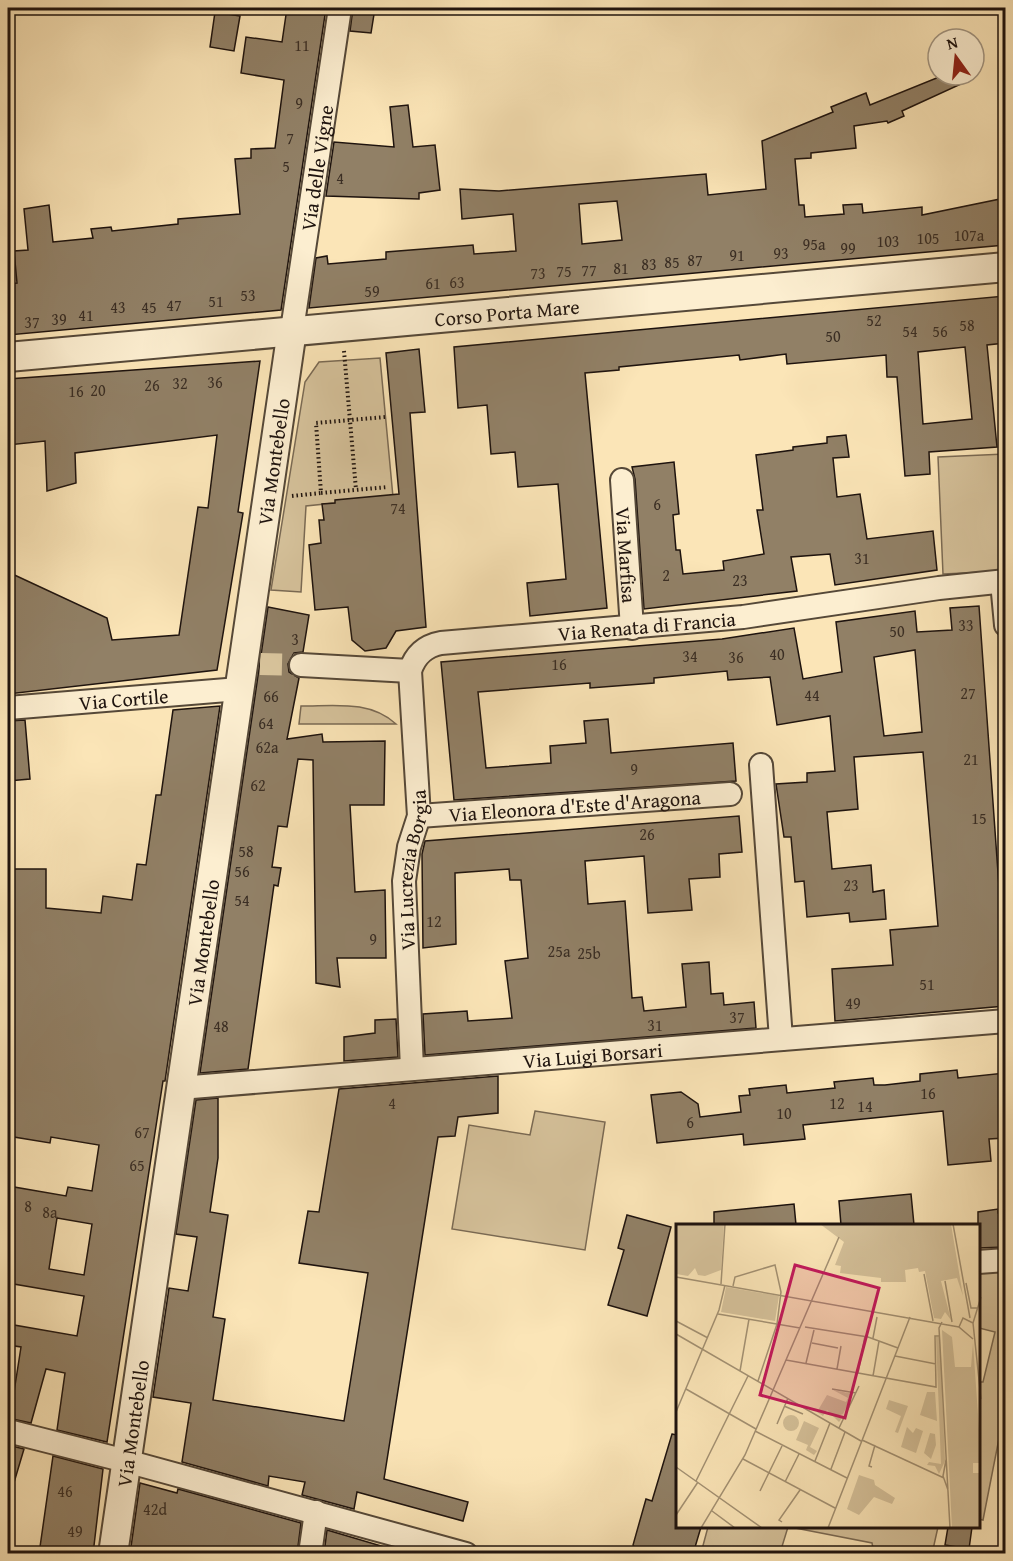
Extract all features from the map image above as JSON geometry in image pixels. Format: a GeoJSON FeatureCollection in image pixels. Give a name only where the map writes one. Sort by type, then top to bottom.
{"type":"FeatureCollection","features":[{"type":"Feature","properties":{"kind":"street","name":"Via delle Vigne"},"geometry":{"type":"LineString","coordinates":[[292,330],[340,8]]}},
{"type":"Feature","properties":{"kind":"street","name":"Corso Porta Mare"},"geometry":{"type":"LineString","coordinates":[[8,357],[1005,267]]}},
{"type":"Feature","properties":{"kind":"street","name":"Via Montebello"},"geometry":{"type":"LineString","coordinates":[[113,1554],[180,1088],[247,672],[292,330]]}},
{"type":"Feature","properties":{"kind":"street","name":"Via Marfisa"},"geometry":{"type":"LineString","coordinates":[[622,480],[632,628]]}},
{"type":"Feature","properties":{"kind":"street","name":"Via Renata di Francia"},"geometry":{"type":"LineString","coordinates":[[410,671],[418,655],[441,643],[743,617],[939,588],[1004,582]]}},
{"type":"Feature","properties":{"kind":"street"},"geometry":{"type":"LineString","coordinates":[[1004,582],[1005,625]]}},
{"type":"Feature","properties":{"kind":"street"},"geometry":{"type":"LineString","coordinates":[[301,665],[410,671]]}},
{"type":"Feature","properties":{"kind":"street","name":"Via Lucrezia Borgia"},"geometry":{"type":"LineString","coordinates":[[410,671],[419,816],[409,847],[404,881],[412,1069]]}},
{"type":"Feature","properties":{"kind":"street","name":"Via Cortile"},"geometry":{"type":"LineString","coordinates":[[8,708],[247,672]]}},
{"type":"Feature","properties":{"kind":"street"},"geometry":{"type":"LineString","coordinates":[[761,765],[781,1040]]}},
{"type":"Feature","properties":{"kind":"street","name":"Via Eleonora d'Este d'Aragona"},"geometry":{"type":"LineString","coordinates":[[419,816],[730,794]]}},
{"type":"Feature","properties":{"kind":"street","name":"Via Luigi Borsari"},"geometry":{"type":"LineString","coordinates":[[180,1088],[1005,1021]]}},
{"type":"Feature","properties":{"kind":"street"},"geometry":{"type":"LineString","coordinates":[[980,1262],[1005,1260]]}},
{"type":"Feature","properties":{"kind":"street"},"geometry":{"type":"LineString","coordinates":[[8,1431],[466,1554]]}},
{"type":"Feature","properties":{"kind":"street"},"geometry":{"type":"LineString","coordinates":[[310,1554],[316,1512]]}},
{"type":"Feature","properties":{"kind":"path"},"geometry":{"type":"LineString","coordinates":[[342,326],[356,490]]}},
{"type":"Feature","properties":{"kind":"path"},"geometry":{"type":"LineString","coordinates":[[385,417],[316,423],[321,493],[388,487]]}},
{"type":"Feature","properties":{"kind":"shaded area"},"geometry":{"type":"Polygon","coordinates":[[[380,358],[393,497],[306,506],[301,592],[271,590],[305,382],[319,362],[380,358]]]}},
{"type":"Feature","properties":{"kind":"shaded area"},"geometry":{"type":"Polygon","coordinates":[[[1005,454],[1005,571],[943,574],[938,457],[1005,454]]]}},
{"type":"Feature","properties":{"kind":"shaded area"},"geometry":{"type":"Polygon","coordinates":[[[339,705],[363,708],[386,716],[396,724],[299,724],[301,706],[339,705]]]}},
{"type":"Feature","properties":{"kind":"shaded area"},"geometry":{"type":"Polygon","coordinates":[[[535,1111],[605,1122],[585,1250],[452,1229],[469,1125],[530,1135],[535,1111]]]}},
{"type":"Feature","properties":{"kind":"shaded area"},"geometry":{"type":"Polygon","coordinates":[[[1005,1267],[1005,1408],[983,1520],[980,1519],[980,1382],[983,1382],[995,1332],[980,1328],[980,1269],[1005,1267]]]}},
{"type":"Feature","properties":{"kind":"shaded area"},"geometry":{"type":"Polygon","coordinates":[[[707,1528],[788,1528],[780,1553],[701,1553],[707,1528]]]}},
{"type":"Feature","properties":{"kind":"shaded area"},"geometry":{"type":"Polygon","coordinates":[[[795,1528],[938,1528],[932,1554],[874,1553],[872,1543],[795,1528]]]}},
{"type":"Feature","properties":{"kind":"building"},"geometry":{"type":"Polygon","coordinates":[[[287,8],[326,8],[281,310],[8,335],[8,284],[17,283],[14,251],[28,250],[24,209],[49,205],[53,242],[93,238],[91,229],[111,227],[112,231],[178,224],[178,219],[240,214],[235,159],[251,158],[251,149],[275,148],[284,80],[241,73],[246,37],[282,42],[287,8]]]}},
{"type":"Feature","properties":{"kind":"building"},"geometry":{"type":"Polygon","coordinates":[[[353,8],[375,8],[371,33],[350,31],[353,8]]]}},
{"type":"Feature","properties":{"kind":"building"},"geometry":{"type":"Polygon","coordinates":[[[215,12],[240,16],[234,51],[210,47],[215,12]]]}},
{"type":"Feature","properties":{"kind":"building"},"geometry":{"type":"Polygon","coordinates":[[[926,82],[926,87],[954,87],[902,111],[904,116],[888,123],[887,121],[854,126],[856,148],[811,153],[811,158],[795,159],[799,205],[804,205],[805,217],[844,214],[843,205],[862,204],[863,213],[922,207],[922,215],[1005,198],[1005,245],[309,308],[316,258],[327,256],[328,264],[386,259],[386,252],[473,245],[474,254],[516,251],[513,214],[462,219],[460,189],[499,191],[706,174],[708,195],[766,189],[762,141],[833,112],[831,107],[866,93],[870,105],[926,82]],[[617,201],[579,204],[582,244],[622,240],[617,201]]]}},
{"type":"Feature","properties":{"kind":"building"},"geometry":{"type":"Polygon","coordinates":[[[408,105],[413,147],[435,145],[440,190],[419,193],[419,199],[326,196],[334,142],[394,147],[390,107],[408,105]]]}},
{"type":"Feature","properties":{"kind":"building"},"geometry":{"type":"Polygon","coordinates":[[[1005,296],[1005,343],[987,345],[997,447],[929,452],[930,474],[905,476],[897,377],[887,377],[886,355],[787,364],[786,354],[740,360],[739,355],[619,367],[619,370],[585,373],[607,608],[530,616],[527,583],[566,579],[558,484],[518,487],[515,452],[491,454],[487,405],[458,408],[454,347],[1005,296]],[[965,347],[918,352],[923,424],[972,419],[965,347]]]}},
{"type":"Feature","properties":{"kind":"building"},"geometry":{"type":"Polygon","coordinates":[[[419,349],[425,412],[410,413],[426,627],[396,631],[386,648],[365,651],[352,640],[348,607],[315,610],[309,545],[321,543],[319,520],[324,520],[322,504],[335,503],[335,500],[399,494],[386,353],[419,349]]]}},
{"type":"Feature","properties":{"kind":"building"},"geometry":{"type":"Polygon","coordinates":[[[260,361],[238,512],[243,513],[217,670],[8,694],[8,572],[107,618],[112,640],[179,635],[198,507],[208,508],[217,435],[75,453],[76,483],[47,491],[45,441],[8,445],[8,379],[260,361]]]}},
{"type":"Feature","properties":{"kind":"building"},"geometry":{"type":"Polygon","coordinates":[[[846,435],[849,457],[833,458],[837,497],[860,494],[867,539],[933,531],[937,570],[835,585],[830,554],[791,557],[797,591],[644,609],[635,479],[632,467],[674,462],[679,514],[673,515],[676,550],[680,550],[683,574],[724,570],[723,561],[764,554],[757,510],[763,510],[756,455],[827,443],[827,437],[846,435]]]}},
{"type":"Feature","properties":{"kind":"building"},"geometry":{"type":"Polygon","coordinates":[[[979,606],[1005,971],[1005,1006],[835,1021],[832,969],[893,965],[890,930],[938,926],[923,752],[854,757],[858,809],[827,812],[832,869],[871,865],[873,892],[884,890],[886,919],[850,922],[849,913],[807,917],[804,881],[795,882],[791,837],[784,837],[776,784],[807,782],[807,773],[835,771],[830,716],[777,725],[770,677],[728,680],[727,671],[654,678],[654,683],[590,688],[590,683],[478,692],[486,768],[551,763],[550,746],[586,743],[584,721],[608,719],[611,753],[733,743],[736,781],[454,800],[441,662],[722,639],[794,628],[803,679],[842,672],[836,622],[915,611],[917,632],[952,630],[950,608],[979,606]],[[915,650],[874,657],[884,736],[922,732],[915,650]]]}},
{"type":"Feature","properties":{"kind":"building"},"geometry":{"type":"Polygon","coordinates":[[[268,607],[309,615],[303,652],[294,653],[288,664],[289,672],[299,678],[287,739],[322,734],[323,742],[385,741],[384,805],[350,805],[355,892],[385,890],[386,958],[337,958],[340,987],[316,983],[313,760],[298,759],[287,827],[278,826],[272,867],[281,868],[278,886],[274,885],[248,1069],[200,1073],[268,607]]]}},
{"type":"Feature","properties":{"kind":"building"},"geometry":{"type":"Polygon","coordinates":[[[220,706],[165,1081],[163,1081],[107,1442],[57,1430],[65,1373],[46,1369],[31,1423],[8,1418],[8,1391],[14,1392],[21,1347],[8,1345],[8,1324],[77,1336],[84,1296],[8,1283],[8,1186],[66,1196],[68,1187],[92,1191],[99,1145],[51,1137],[50,1143],[8,1136],[8,869],[46,869],[46,908],[101,913],[103,896],[132,900],[137,864],[146,865],[156,795],[161,795],[173,710],[220,706]],[[57,1218],[49,1269],[84,1275],[92,1224],[57,1218]]]}},
{"type":"Feature","properties":{"kind":"building"},"geometry":{"type":"Polygon","coordinates":[[[25,720],[30,779],[8,781],[8,721],[25,720]]]}},
{"type":"Feature","properties":{"kind":"building"},"geometry":{"type":"Polygon","coordinates":[[[739,816],[742,852],[719,854],[720,877],[689,879],[692,910],[648,913],[644,856],[585,861],[588,904],[625,901],[632,998],[642,997],[644,1011],[686,1007],[682,964],[709,962],[711,994],[723,993],[724,1005],[754,1002],[756,1028],[425,1055],[423,1014],[467,1011],[468,1021],[512,1018],[505,961],[528,958],[521,880],[510,880],[509,869],[455,873],[456,944],[423,948],[422,854],[425,841],[739,816]]]}},
{"type":"Feature","properties":{"kind":"building"},"geometry":{"type":"Polygon","coordinates":[[[396,1019],[398,1057],[344,1061],[344,1037],[375,1033],[375,1020],[396,1019]]]}},
{"type":"Feature","properties":{"kind":"building"},"geometry":{"type":"Polygon","coordinates":[[[957,1070],[958,1078],[1005,1073],[1005,1138],[989,1139],[991,1161],[948,1165],[943,1111],[803,1125],[805,1139],[744,1145],[743,1134],[657,1143],[651,1095],[681,1092],[698,1104],[700,1117],[741,1112],[739,1096],[750,1095],[749,1089],[786,1085],[787,1093],[835,1088],[834,1082],[873,1078],[874,1085],[885,1085],[920,1081],[920,1074],[957,1070]]]}},
{"type":"Feature","properties":{"kind":"building"},"geometry":{"type":"Polygon","coordinates":[[[498,1076],[498,1113],[458,1117],[455,1136],[438,1137],[384,1479],[468,1502],[463,1521],[357,1492],[354,1509],[302,1495],[305,1482],[269,1476],[268,1486],[182,1462],[191,1403],[153,1397],[169,1288],[188,1291],[197,1237],[176,1234],[196,1100],[218,1098],[218,1158],[210,1212],[228,1215],[213,1317],[225,1319],[213,1400],[344,1421],[368,1273],[299,1263],[308,1211],[319,1212],[339,1089],[498,1076]]]}},
{"type":"Feature","properties":{"kind":"building"},"geometry":{"type":"Polygon","coordinates":[[[911,1194],[914,1224],[841,1224],[839,1201],[911,1194]]]}},
{"type":"Feature","properties":{"kind":"building"},"geometry":{"type":"Polygon","coordinates":[[[794,1204],[796,1224],[714,1224],[714,1212],[794,1204]]]}},
{"type":"Feature","properties":{"kind":"building"},"geometry":{"type":"Polygon","coordinates":[[[998,1209],[998,1213],[1005,1212],[1005,1247],[980,1248],[978,1212],[998,1209]]]}},
{"type":"Feature","properties":{"kind":"building"},"geometry":{"type":"Polygon","coordinates":[[[627,1215],[671,1227],[647,1316],[608,1305],[624,1250],[618,1248],[627,1215]]]}},
{"type":"Feature","properties":{"kind":"building"},"geometry":{"type":"Polygon","coordinates":[[[672,1434],[676,1435],[676,1528],[701,1528],[693,1554],[639,1554],[633,1545],[646,1499],[652,1501],[672,1434]]]}},
{"type":"Feature","properties":{"kind":"building"},"geometry":{"type":"Polygon","coordinates":[[[8,1445],[24,1449],[13,1486],[8,1485],[8,1445]]]}},
{"type":"Feature","properties":{"kind":"building"},"geometry":{"type":"Polygon","coordinates":[[[53,1456],[103,1469],[93,1554],[39,1554],[53,1456]]]}},
{"type":"Feature","properties":{"kind":"building"},"geometry":{"type":"Polygon","coordinates":[[[140,1483],[177,1493],[178,1489],[301,1523],[297,1554],[130,1554],[140,1483]]]}},
{"type":"Feature","properties":{"kind":"building"},"geometry":{"type":"Polygon","coordinates":[[[948,1528],[972,1528],[969,1549],[945,1545],[948,1528]]]}},
{"type":"Feature","properties":{"kind":"building"},"geometry":{"type":"Polygon","coordinates":[[[327,1530],[388,1548],[387,1554],[324,1554],[327,1530]]]}},
{"type":"Feature","properties":{"kind":"tunnel"},"geometry":{"type":"LineString","coordinates":[[260,664],[301,665]]}}]}
